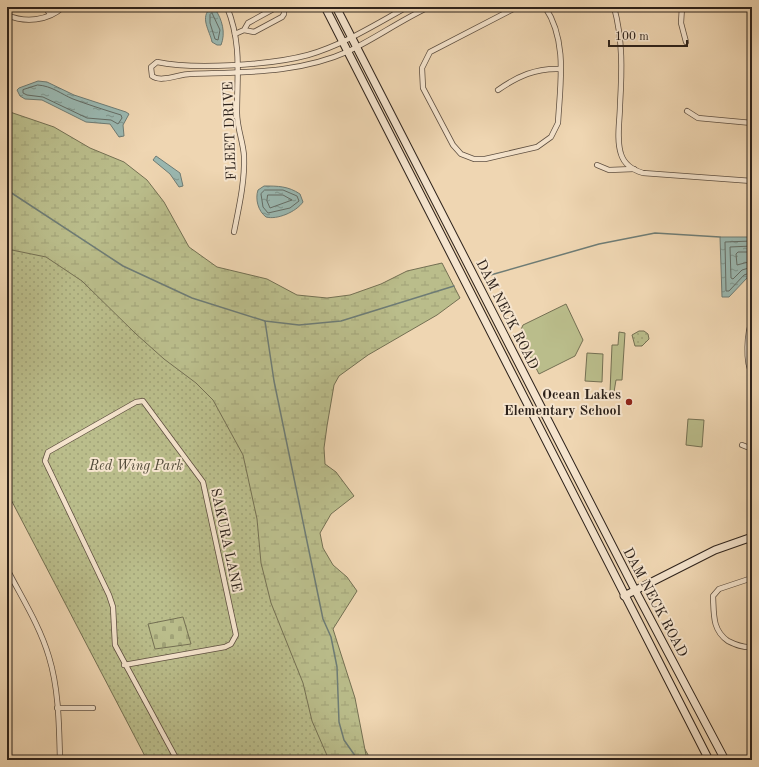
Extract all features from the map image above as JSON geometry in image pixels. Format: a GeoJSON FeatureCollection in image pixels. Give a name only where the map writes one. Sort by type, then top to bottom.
{"type":"FeatureCollection","features":[{"type":"Feature","properties":{"kind":"main road","name":"DAM NECK ROAD"},"geometry":{"type":"LineString","coordinates":[[325,7],[624,596],[709,760]]}},
{"type":"Feature","properties":{"kind":"main road","name":"DAM NECK ROAD"},"geometry":{"type":"LineString","coordinates":[[336,7],[635,590],[725,760]]}},
{"type":"Feature","properties":{"kind":"main road"},"geometry":{"type":"LineString","coordinates":[[535,420],[545,415]]}},
{"type":"Feature","properties":{"kind":"main road"},"geometry":{"type":"LineString","coordinates":[[624,596],[715,550],[752,537]]}},
{"type":"Feature","properties":{"kind":"street"},"geometry":{"type":"LineString","coordinates":[[46,7],[50,14]]}},
{"type":"Feature","properties":{"kind":"street"},"geometry":{"type":"LineString","coordinates":[[7,15],[20,20],[32,20],[50,14],[63,7]]}},
{"type":"Feature","properties":{"kind":"street","name":"FLEET DRIVE"},"geometry":{"type":"LineString","coordinates":[[227,7],[235,34],[239,64],[237,113],[244,155],[243,178],[234,232]]}},
{"type":"Feature","properties":{"kind":"street"},"geometry":{"type":"LineString","coordinates":[[235,34],[244,30],[254,32],[282,17],[284,10],[277,7],[248,23],[244,30]]}},
{"type":"Feature","properties":{"kind":"street"},"geometry":{"type":"LineString","coordinates":[[407,7],[342,41],[304,56],[239,64],[182,66],[157,62],[151,67],[150,72],[152,76],[159,80],[182,74],[298,68],[348,51],[429,7]]}},
{"type":"Feature","properties":{"kind":"street"},"geometry":{"type":"LineString","coordinates":[[517,7],[435,50],[429,54],[424,62],[421,74],[423,88],[453,145],[468,157],[480,160],[532,149],[547,141],[554,133],[558,123],[560,69],[559,40],[546,7]]}},
{"type":"Feature","properties":{"kind":"street"},"geometry":{"type":"LineString","coordinates":[[614,7],[620,29],[622,55],[620,151],[625,161],[634,170]]}},
{"type":"Feature","properties":{"kind":"street"},"geometry":{"type":"LineString","coordinates":[[682,7],[681,23],[686,42]]}},
{"type":"Feature","properties":{"kind":"street"},"geometry":{"type":"LineString","coordinates":[[498,90],[512,80],[532,72],[560,69]]}},
{"type":"Feature","properties":{"kind":"street"},"geometry":{"type":"LineString","coordinates":[[687,112],[698,118],[752,123]]}},
{"type":"Feature","properties":{"kind":"street"},"geometry":{"type":"LineString","coordinates":[[597,165],[609,170],[634,170],[643,173],[752,181]]}},
{"type":"Feature","properties":{"kind":"street"},"geometry":{"type":"LineString","coordinates":[[752,321],[750,329],[748,363],[752,373]]}},
{"type":"Feature","properties":{"kind":"street","name":"SAKURA LANE"},"geometry":{"type":"LineString","coordinates":[[124,665],[225,647],[231,644],[236,635],[203,482],[143,401],[136,402],[48,452],[45,457],[45,462],[109,594],[113,607],[115,645],[124,665],[177,760]]}},
{"type":"Feature","properties":{"kind":"street"},"geometry":{"type":"LineString","coordinates":[[742,445],[752,449]]}},
{"type":"Feature","properties":{"kind":"street"},"geometry":{"type":"LineString","coordinates":[[7,569],[46,647],[53,673],[60,760]]}},
{"type":"Feature","properties":{"kind":"street"},"geometry":{"type":"LineString","coordinates":[[751,648],[734,644],[718,632],[714,622],[713,596],[720,589],[752,578]]}},
{"type":"Feature","properties":{"kind":"street"},"geometry":{"type":"LineString","coordinates":[[57,708],[94,708]]}},
{"type":"Feature","properties":{"kind":"green space"},"geometry":{"type":"Polygon","coordinates":[[[7,111],[54,127],[90,148],[124,162],[147,180],[164,202],[189,247],[217,267],[267,279],[297,295],[327,298],[350,295],[381,284],[407,271],[442,263],[460,298],[437,315],[368,355],[339,376],[334,385],[327,426],[324,448],[325,464],[336,472],[354,496],[331,514],[320,533],[323,548],[333,565],[347,577],[357,591],[333,629],[355,698],[366,755],[360,760],[329,760],[312,721],[303,683],[271,603],[261,563],[257,519],[243,455],[213,400],[196,383],[164,359],[136,334],[82,281],[46,257],[7,249],[7,111]]]}},
{"type":"Feature","properties":{"kind":"green space","name":"Red Wing Park"},"geometry":{"type":"Polygon","coordinates":[[[7,134],[252,410],[350,723],[371,760],[147,760],[7,492],[7,134]]]}},
{"type":"Feature","properties":{"kind":"green space"},"geometry":{"type":"Polygon","coordinates":[[[566,304],[583,340],[575,356],[539,374],[519,334],[523,325],[566,304]]]}},
{"type":"Feature","properties":{"kind":"green space"},"geometry":{"type":"Polygon","coordinates":[[[639,331],[644,331],[648,334],[649,339],[642,346],[635,346],[632,335],[639,331]]]}},
{"type":"Feature","properties":{"kind":"green space"},"geometry":{"type":"Polygon","coordinates":[[[619,332],[625,333],[622,380],[616,380],[614,392],[610,392],[612,345],[618,345],[619,332]]]}},
{"type":"Feature","properties":{"kind":"green space"},"geometry":{"type":"Polygon","coordinates":[[[587,353],[603,354],[602,382],[585,381],[587,353]]]}},
{"type":"Feature","properties":{"kind":"green space"},"geometry":{"type":"Polygon","coordinates":[[[688,419],[704,420],[702,447],[686,445],[688,419]]]}},
{"type":"Feature","properties":{"kind":"green space"},"geometry":{"type":"Polygon","coordinates":[[[183,617],[191,644],[155,649],[148,624],[183,617]]]}},
{"type":"Feature","properties":{"kind":"water"},"geometry":{"type":"Polygon","coordinates":[[[211,8],[215,9],[220,17],[223,31],[221,45],[217,45],[212,42],[206,24],[206,16],[211,8]]]}},
{"type":"Feature","properties":{"kind":"water"},"geometry":{"type":"Polygon","coordinates":[[[38,81],[47,82],[74,95],[126,112],[129,114],[123,125],[124,136],[119,137],[110,124],[86,122],[42,100],[25,99],[20,96],[17,90],[19,88],[38,81]]]}},
{"type":"Feature","properties":{"kind":"water"},"geometry":{"type":"Polygon","coordinates":[[[156,156],[180,173],[183,186],[179,187],[170,174],[153,160],[156,156]]]}},
{"type":"Feature","properties":{"kind":"water"},"geometry":{"type":"Polygon","coordinates":[[[264,186],[278,186],[291,189],[300,194],[303,202],[291,212],[281,216],[270,218],[266,217],[259,208],[257,197],[258,190],[264,186]]]}},
{"type":"Feature","properties":{"kind":"water"},"geometry":{"type":"Polygon","coordinates":[[[720,237],[752,237],[752,276],[747,278],[729,297],[722,297],[720,237]]]}},
{"type":"Feature","properties":{"kind":"waterway"},"geometry":{"type":"LineString","coordinates":[[7,190],[123,266],[192,298],[265,321],[299,325],[341,321],[454,286]]}},
{"type":"Feature","properties":{"kind":"waterway"},"geometry":{"type":"LineString","coordinates":[[487,276],[599,244],[655,233],[720,237]]}},
{"type":"Feature","properties":{"kind":"waterway"},"geometry":{"type":"LineString","coordinates":[[265,321],[274,381],[323,619],[331,637],[337,667],[339,722],[344,740],[358,760]]}},
{"type":"Feature","properties":{"kind":"place","name":"Ocean Lakes Elementary School"},"geometry":{"type":"Point","coordinates":[629,402]}}]}
